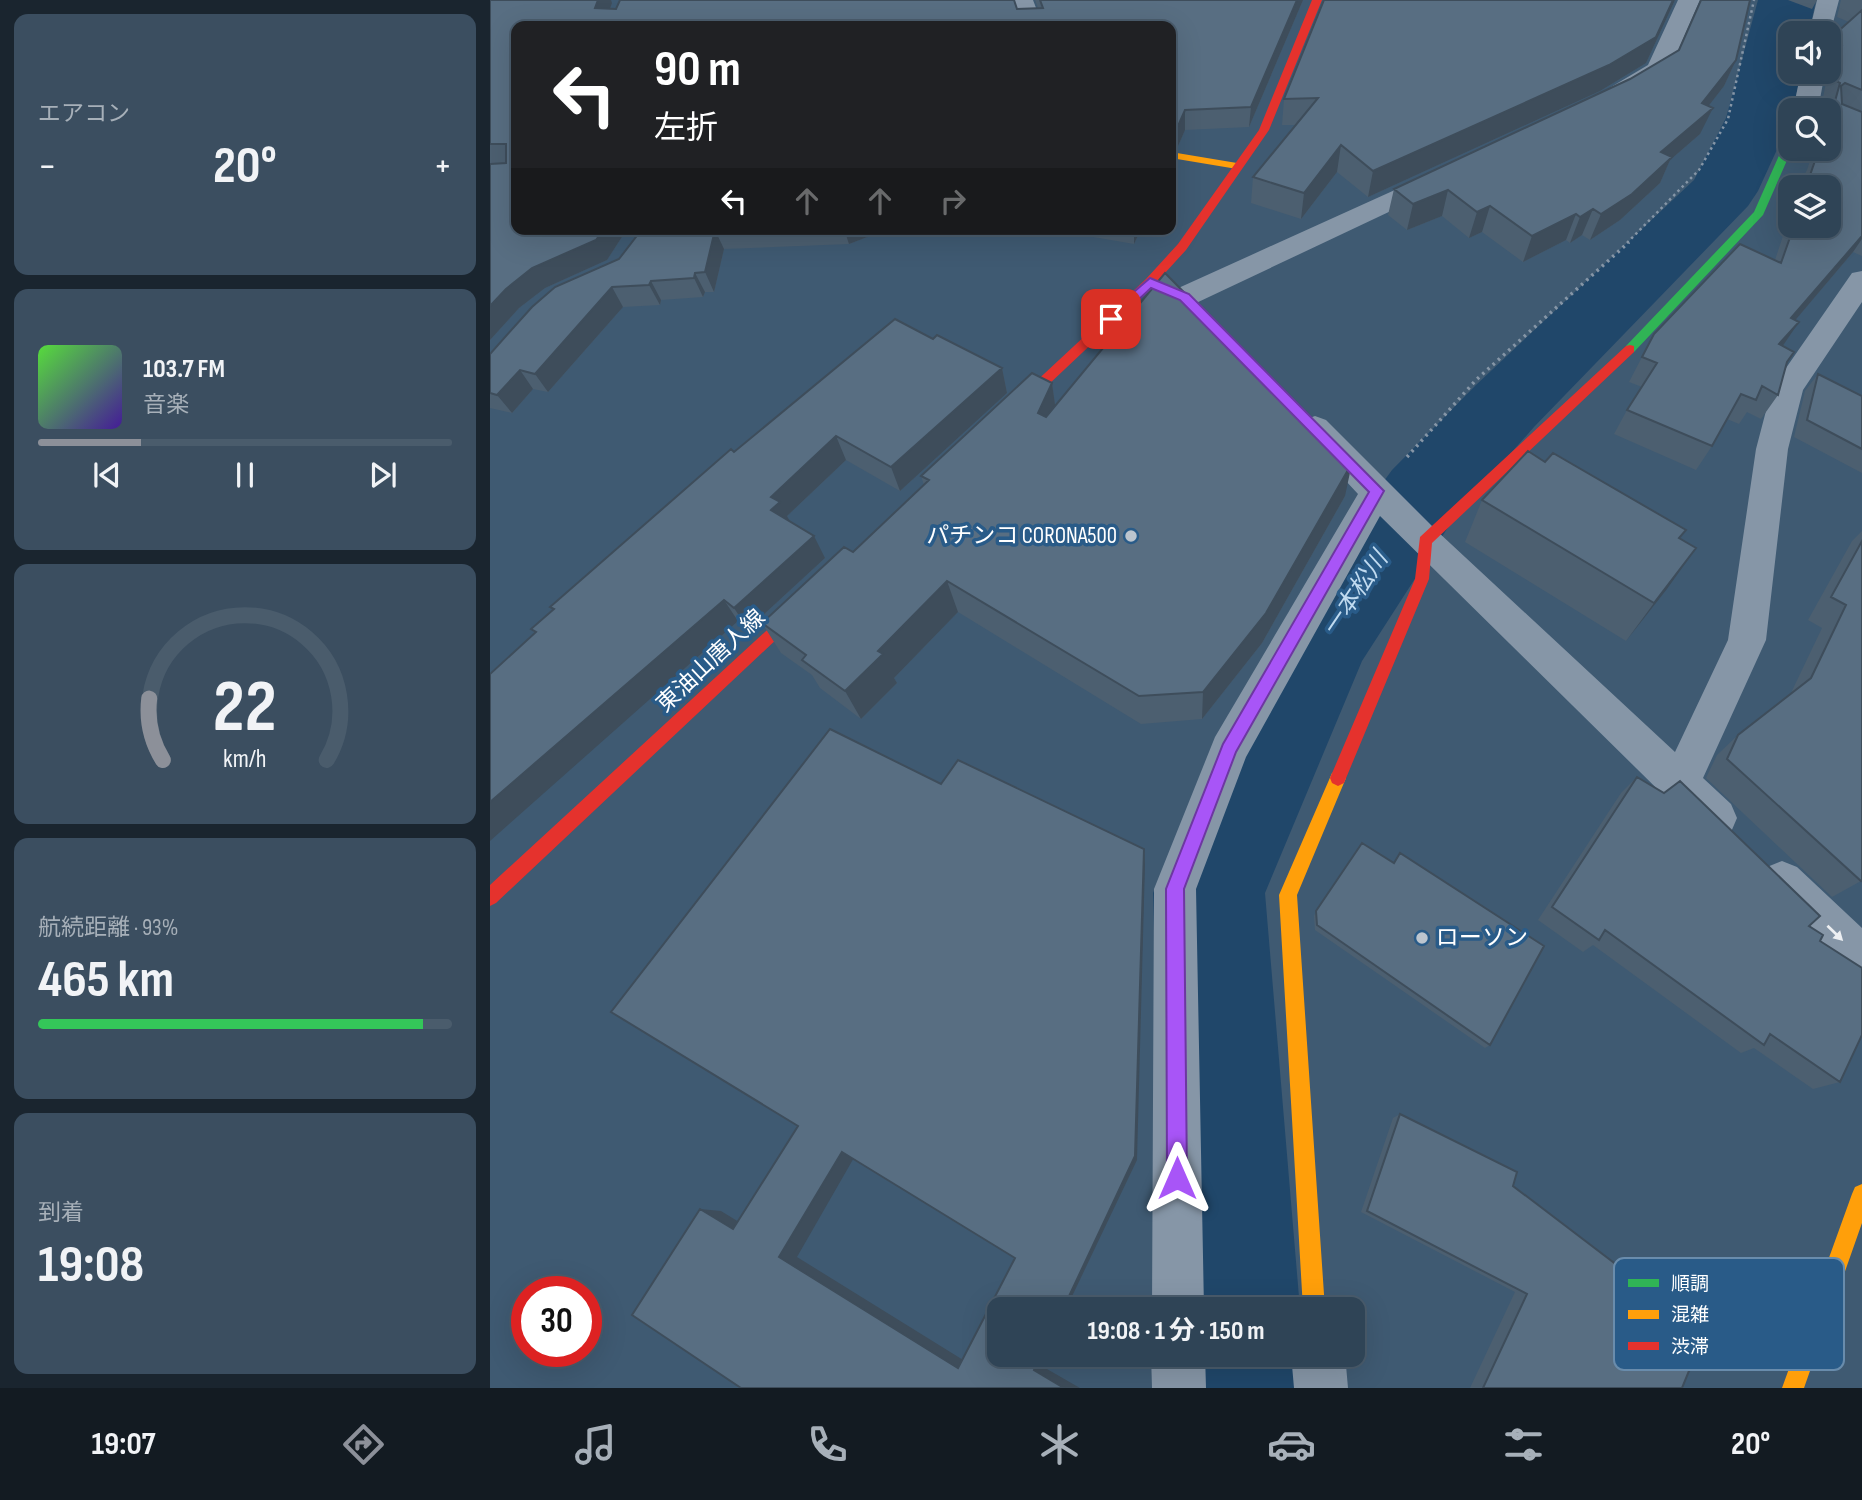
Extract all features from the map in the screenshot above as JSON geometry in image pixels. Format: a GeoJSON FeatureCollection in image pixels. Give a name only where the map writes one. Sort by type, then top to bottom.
{"type":"FeatureCollection","features":[{"type":"Feature","properties":{"kind":"street"},"geometry":{"type":"LineString","coordinates":[[1022,0],[1030,21]]}},
{"type":"Feature","properties":{"kind":"street"},"geometry":{"type":"LineString","coordinates":[[998,424],[1150,282],[1182,247],[1264,130],[1317,0]]}},
{"type":"Feature","properties":{"kind":"street"},"geometry":{"type":"LineString","coordinates":[[1598,104],[1658,69],[1689,0]]}},
{"type":"Feature","properties":{"kind":"street"},"geometry":{"type":"LineString","coordinates":[[1824,21],[1828,0]]}},
{"type":"Feature","properties":{"kind":"street"},"geometry":{"type":"LineString","coordinates":[[1176,156],[1237,166]]}},
{"type":"Feature","properties":{"kind":"street"},"geometry":{"type":"LineString","coordinates":[[1313,1297],[1288,895],[1422,579],[1425,541],[1636,343],[1759,214],[1782,161]]}},
{"type":"Feature","properties":{"kind":"street"},"geometry":{"type":"LineString","coordinates":[[1150,282],[1194,307],[1460,168]]}},
{"type":"Feature","properties":{"kind":"street"},"geometry":{"type":"LineString","coordinates":[[1679,784],[1747,640],[1772,449],[1788,388],[1862,280]]}},
{"type":"Feature","properties":{"kind":"street"},"geometry":{"type":"LineString","coordinates":[[1290,404],[1425,541],[1862,958]]}},
{"type":"Feature","properties":{"kind":"street"},"geometry":{"type":"LineString","coordinates":[[1178,1297],[1175,889],[1229,750],[1381,495]]}},
{"type":"Feature","properties":{"kind":"street","name":"東油山唐人線"},"geometry":{"type":"LineString","coordinates":[[490,897],[816,593]]}},
{"type":"Feature","properties":{"kind":"street"},"geometry":{"type":"LineString","coordinates":[[1839,1258],[1862,1194]]}},
{"type":"Feature","properties":{"kind":"street"},"geometry":{"type":"LineString","coordinates":[[1178,1367],[1179,1388]]}},
{"type":"Feature","properties":{"kind":"street"},"geometry":{"type":"LineString","coordinates":[[1319,1367],[1321,1388]]}},
{"type":"Feature","properties":{"kind":"street"},"geometry":{"type":"LineString","coordinates":[[1793,1388],[1799,1370]]}},
{"type":"Feature","properties":{"kind":"path"},"geometry":{"type":"LineString","coordinates":[[1381,495],[1476,380],[1648,224],[1699,170],[1728,119],[1754,0]]}},
{"type":"Feature","properties":{"kind":"building"},"geometry":{"type":"Polygon","coordinates":[[[490,0],[598,0],[595,8],[616,9],[620,0],[1014,0],[1017,9],[1043,8],[1040,0],[1297,0],[1251,107],[1185,110],[1178,126],[1176,21],[511,21],[511,235],[600,235],[596,240],[532,268],[490,306],[490,164],[506,163],[506,144],[490,144],[490,0]]]}},
{"type":"Feature","properties":{"kind":"building"},"geometry":{"type":"Polygon","coordinates":[[[1324,0],[1673,0],[1656,37],[1609,65],[1373,171],[1341,145],[1304,193],[1253,177],[1318,98],[1284,99],[1324,0]]]}},
{"type":"Feature","properties":{"kind":"building"},"geometry":{"type":"Polygon","coordinates":[[[1701,0],[1750,0],[1736,60],[1702,103],[1713,108],[1661,152],[1672,157],[1632,194],[1601,214],[1593,209],[1580,217],[1576,214],[1532,236],[1490,206],[1477,212],[1448,190],[1413,204],[1394,189],[1630,79],[1679,50],[1701,0]]]}},
{"type":"Feature","properties":{"kind":"building"},"geometry":{"type":"Polygon","coordinates":[[[1862,10],[1862,90],[1845,83],[1841,86],[1842,104],[1862,112],[1862,236],[1791,318],[1799,322],[1779,344],[1794,352],[1787,362],[1778,395],[1762,386],[1756,400],[1741,394],[1712,446],[1627,410],[1657,363],[1642,357],[1654,334],[1740,244],[1781,263],[1790,238],[1841,238],[1841,175],[1810,175],[1815,161],[1841,161],[1841,98],[1836,98],[1841,84],[1841,29],[1862,10]]]}},
{"type":"Feature","properties":{"kind":"building"},"geometry":{"type":"Polygon","coordinates":[[[637,235],[714,235],[705,272],[695,273],[694,278],[612,287],[535,374],[520,370],[497,395],[490,393],[490,354],[532,307],[555,287],[619,259],[637,235]]]}},
{"type":"Feature","properties":{"kind":"building","name":"パチンコ CORONA500"},"geometry":{"type":"Polygon","coordinates":[[[1165,273],[1352,463],[1266,613],[1203,692],[1139,696],[947,581],[878,651],[883,654],[845,691],[802,660],[806,655],[762,623],[844,547],[853,552],[929,480],[921,476],[1032,373],[1052,383],[1038,413],[1046,417],[1165,273]]]}},
{"type":"Feature","properties":{"kind":"building"},"geometry":{"type":"Polygon","coordinates":[[[895,319],[933,339],[937,335],[1002,368],[891,467],[836,436],[771,497],[780,502],[771,510],[814,536],[734,608],[724,600],[490,802],[490,674],[536,632],[531,629],[554,609],[550,607],[731,449],[734,452],[895,319]]]}},
{"type":"Feature","properties":{"kind":"building"},"geometry":{"type":"Polygon","coordinates":[[[1818,374],[1862,396],[1862,449],[1807,420],[1818,374]]]}},
{"type":"Feature","properties":{"kind":"building"},"geometry":{"type":"Polygon","coordinates":[[[1528,451],[1545,462],[1553,453],[1686,530],[1679,538],[1696,548],[1654,603],[1482,500],[1528,451]]]}},
{"type":"Feature","properties":{"kind":"building"},"geometry":{"type":"Polygon","coordinates":[[[1862,541],[1861,881],[1727,759],[1738,735],[1811,678],[1846,605],[1831,597],[1862,541]]]}},
{"type":"Feature","properties":{"kind":"building"},"geometry":{"type":"Polygon","coordinates":[[[830,729],[941,784],[958,760],[1144,849],[1135,1156],[1069,1297],[995,1297],[1015,1258],[842,1152],[779,1257],[958,1368],[987,1312],[987,1367],[1035,1367],[1034,1370],[1064,1388],[741,1388],[632,1315],[700,1209],[733,1229],[798,1126],[611,1012],[830,729]]]}},
{"type":"Feature","properties":{"kind":"building"},"geometry":{"type":"Polygon","coordinates":[[[1637,777],[1664,793],[1680,781],[1820,916],[1809,926],[1823,935],[1820,941],[1862,968],[1862,1035],[1840,1082],[1770,1034],[1764,1045],[1605,930],[1599,940],[1552,907],[1637,777]]]}},
{"type":"Feature","properties":{"kind":"building","name":"ローソン"},"geometry":{"type":"Polygon","coordinates":[[[1362,843],[1394,863],[1400,853],[1544,946],[1490,1045],[1317,925],[1316,911],[1362,843]]]}},
{"type":"Feature","properties":{"kind":"building"},"geometry":{"type":"Polygon","coordinates":[[[1400,1114],[1517,1172],[1513,1186],[1614,1263],[1614,1370],[1689,1370],[1682,1388],[1483,1388],[1527,1294],[1367,1211],[1400,1114]]]}},
{"type":"Feature","properties":{"kind":"waterway","name":"一本松川"},"geometry":{"type":"LineString","coordinates":[[1231,1297],[1209,893],[1322,642],[1423,494],[1505,406],[1723,191],[1759,118],[1787,0]]}},
{"type":"Feature","properties":{"kind":"waterway","name":"一本松川"},"geometry":{"type":"LineString","coordinates":[[1235,1367],[1236,1388]]}},
{"type":"Feature","properties":{"kind":"traffic: fast"},"geometry":{"type":"LineString","coordinates":[[1630,349],[1759,213],[1782,161]]}},
{"type":"Feature","properties":{"kind":"traffic: slow"},"geometry":{"type":"LineString","coordinates":[[1176,156],[1237,166]]}},
{"type":"Feature","properties":{"kind":"traffic: slow"},"geometry":{"type":"LineString","coordinates":[[1313,1297],[1288,895],[1338,778]]}},
{"type":"Feature","properties":{"kind":"traffic: slow"},"geometry":{"type":"LineString","coordinates":[[1839,1258],[1862,1194]]}},
{"type":"Feature","properties":{"kind":"traffic: slow"},"geometry":{"type":"LineString","coordinates":[[1793,1388],[1799,1370]]}},
{"type":"Feature","properties":{"kind":"traffic: jam"},"geometry":{"type":"LineString","coordinates":[[1007,416],[1150,282],[1182,247],[1264,130],[1317,0]]}},
{"type":"Feature","properties":{"kind":"traffic: jam"},"geometry":{"type":"LineString","coordinates":[[1338,778],[1422,579],[1425,541],[1630,349]]}},
{"type":"Feature","properties":{"kind":"traffic: jam"},"geometry":{"type":"LineString","coordinates":[[490,897],[809,600]]}},
{"type":"Feature","properties":{"kind":"place","name":"パチンコ CORONA500"},"geometry":{"type":"Point","coordinates":[1131,536]}},
{"type":"Feature","properties":{"kind":"place","name":"ローソン"},"geometry":{"type":"Point","coordinates":[1422,938]}},
{"type":"Feature","properties":{"kind":"route"},"geometry":{"type":"LineString","coordinates":[[1111,319],[1150,282],[1184,297],[1377,491],[1229,750],[1175,889],[1177,1178]]}}]}
